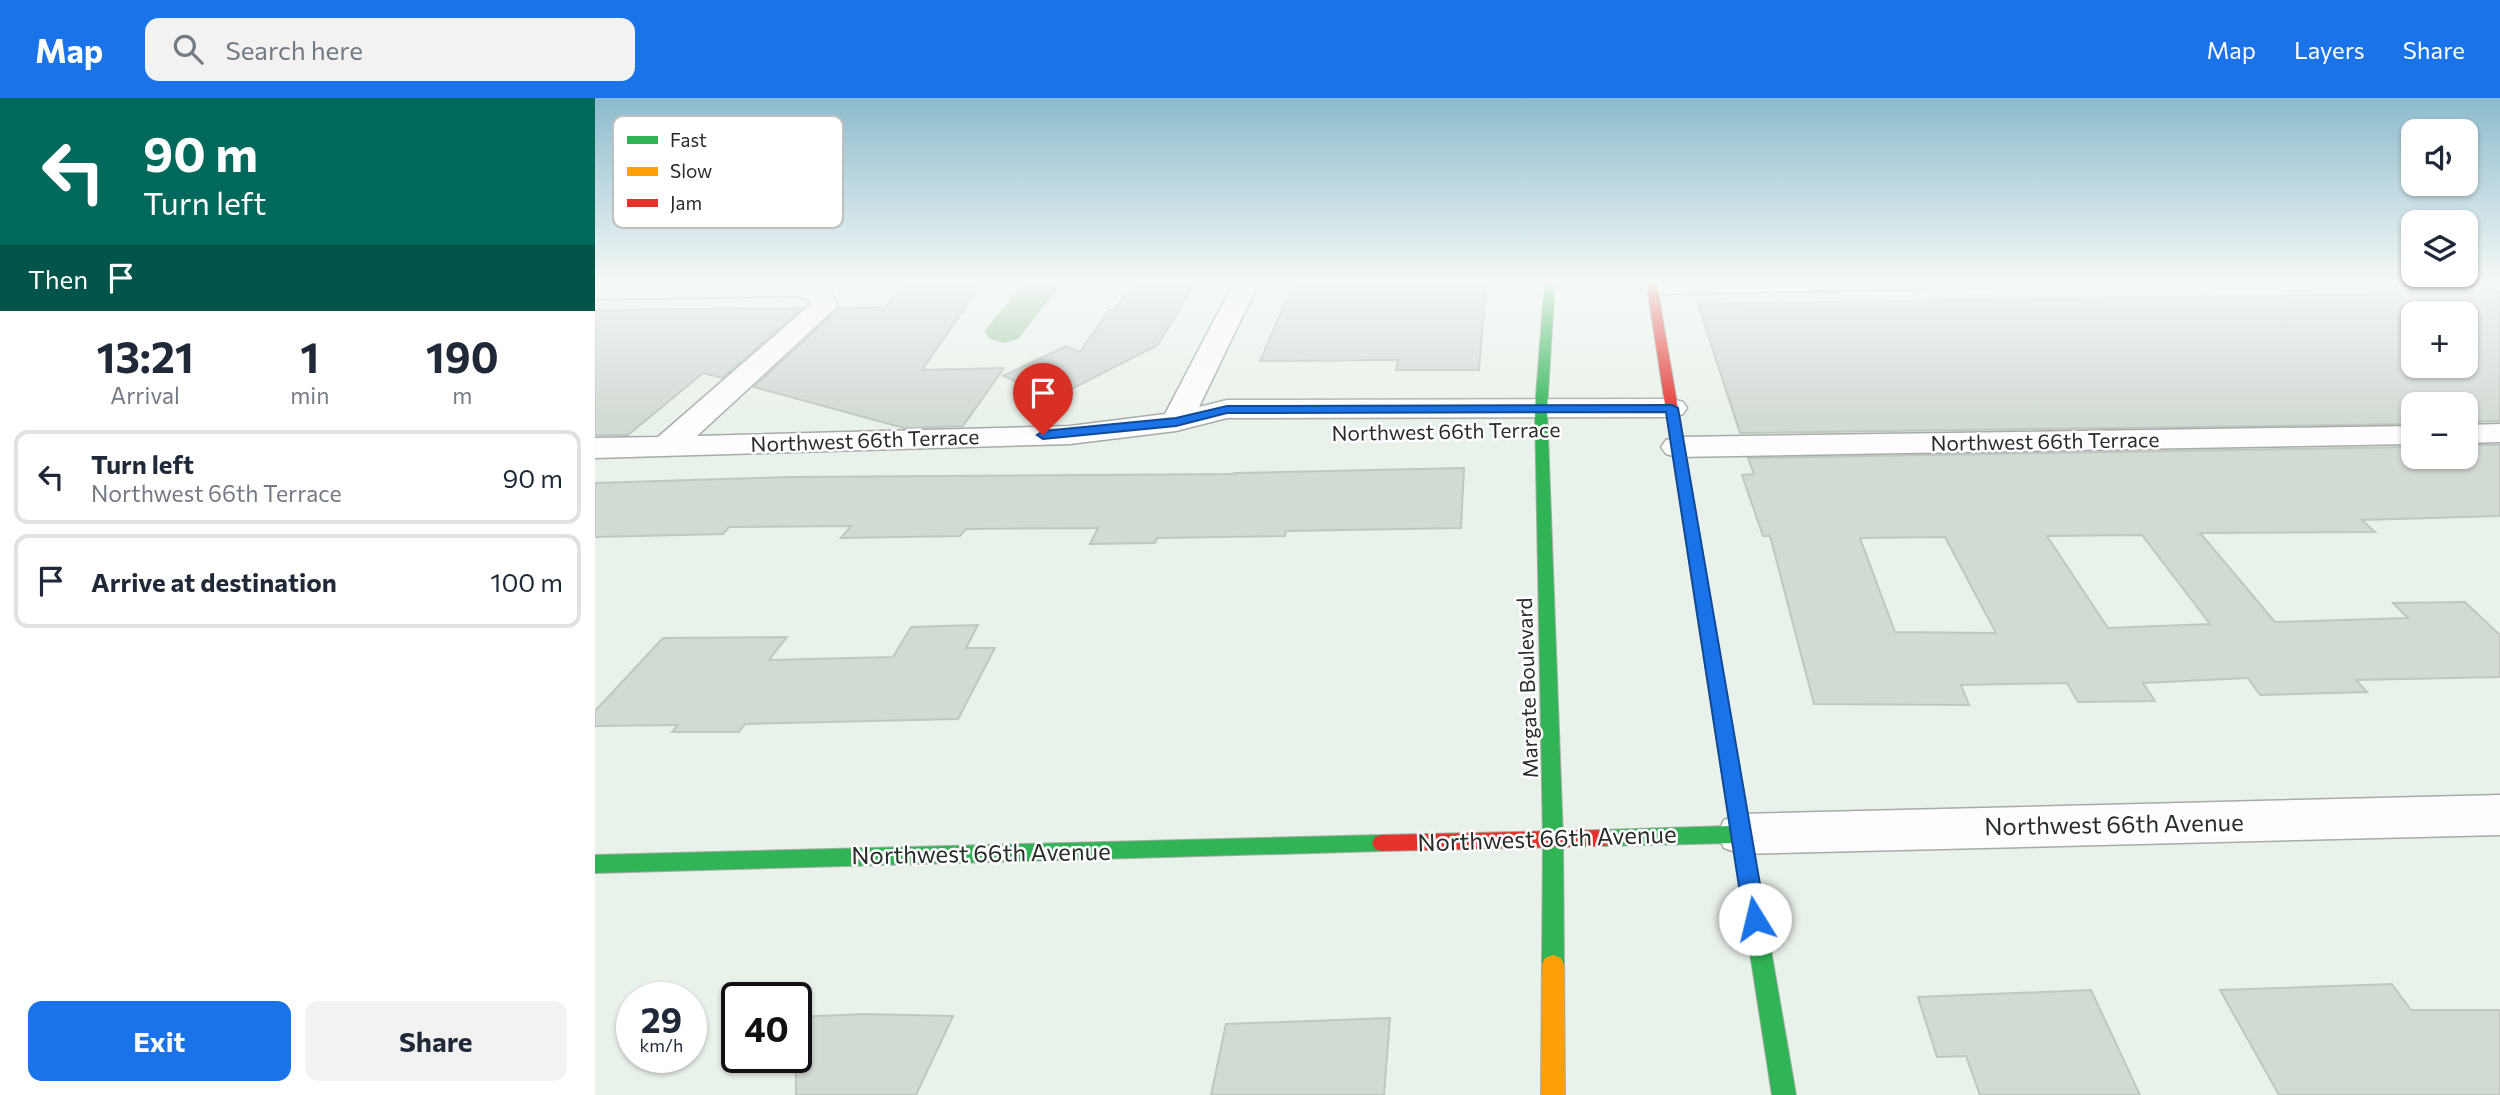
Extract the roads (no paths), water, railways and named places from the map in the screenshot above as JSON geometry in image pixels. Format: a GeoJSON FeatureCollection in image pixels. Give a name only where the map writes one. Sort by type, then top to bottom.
{"type":"FeatureCollection","features":[{"type":"Feature","properties":{"kind":"street"},"geometry":{"type":"LineString","coordinates":[[664,447],[802,327]]}},
{"type":"Feature","properties":{"kind":"street"},"geometry":{"type":"LineString","coordinates":[[1176,422],[1225,327]]}},
{"type":"Feature","properties":{"kind":"street","name":"Margate Boulevard"},"geometry":{"type":"LineString","coordinates":[[1547,327],[1541,420],[1553,839],[1553,1095]]}},
{"type":"Feature","properties":{"kind":"street"},"geometry":{"type":"LineString","coordinates":[[1659,327],[1784,1095]]}},
{"type":"Feature","properties":{"kind":"street","name":"Northwest 66th Terrace"},"geometry":{"type":"LineString","coordinates":[[595,448],[1070,435],[1176,422],[1215,434],[1541,420],[1675,429],[2401,435]]}},
{"type":"Feature","properties":{"kind":"street"},"geometry":{"type":"LineString","coordinates":[[2478,434],[2500,433]]}},
{"type":"Feature","properties":{"kind":"street","name":"Northwest 66th Avenue"},"geometry":{"type":"LineString","coordinates":[[595,864],[2500,815]]}},
{"type":"Feature","properties":{"kind":"waterway"},"geometry":{"type":"LineString","coordinates":[[1004,331],[1008,327]]}}]}
